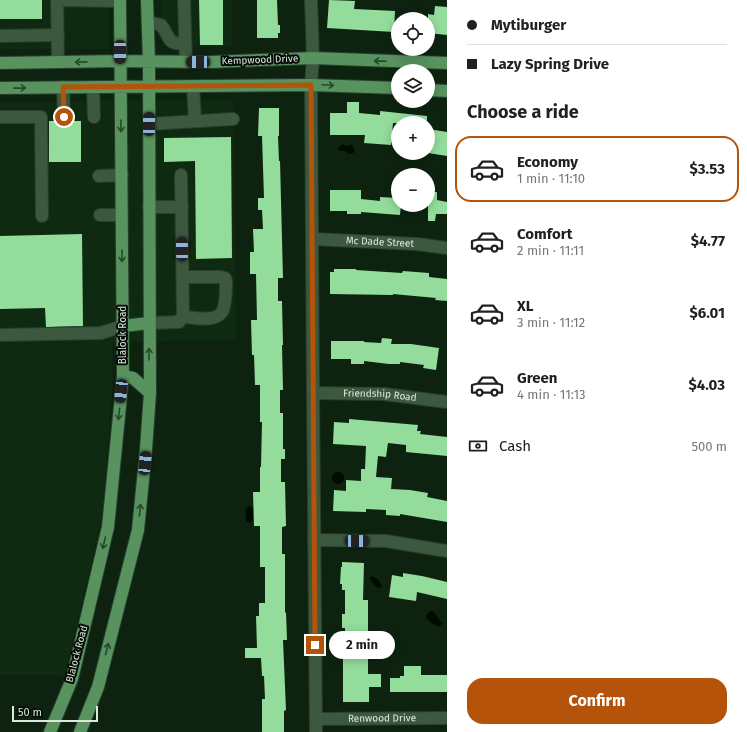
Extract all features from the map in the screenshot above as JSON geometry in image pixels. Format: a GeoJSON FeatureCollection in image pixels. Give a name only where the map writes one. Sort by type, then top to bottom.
{"type":"FeatureCollection","features":[{"type":"Feature","properties":{"kind":"main road","name":"Blalock Road"},"geometry":{"type":"LineString","coordinates":[[50,732],[72,679],[108,527],[123,376],[120,0]]}},
{"type":"Feature","properties":{"kind":"main road"},"geometry":{"type":"LineString","coordinates":[[80,732],[98,687],[138,530],[150,393],[149,62],[147,0]]}},
{"type":"Feature","properties":{"kind":"main road","name":"Kempwood Drive"},"geometry":{"type":"LineString","coordinates":[[0,63],[120,61],[211,62],[313,58],[447,63]]}},
{"type":"Feature","properties":{"kind":"main road"},"geometry":{"type":"LineString","coordinates":[[0,88],[311,85],[391,88]]}},
{"type":"Feature","properties":{"kind":"main road"},"geometry":{"type":"LineString","coordinates":[[435,90],[447,91]]}},
{"type":"Feature","properties":{"kind":"main road"},"geometry":{"type":"LineString","coordinates":[[122,326],[149,323]]}},
{"type":"Feature","properties":{"kind":"main road"},"geometry":{"type":"LineString","coordinates":[[123,376],[133,378],[150,393]]}},
{"type":"Feature","properties":{"kind":"street"},"geometry":{"type":"LineString","coordinates":[[58,62],[56,0],[120,0]]}},
{"type":"Feature","properties":{"kind":"street"},"geometry":{"type":"LineString","coordinates":[[184,0],[186,62]]}},
{"type":"Feature","properties":{"kind":"street"},"geometry":{"type":"LineString","coordinates":[[311,0],[313,58],[311,85],[316,732]]}},
{"type":"Feature","properties":{"kind":"street"},"geometry":{"type":"LineString","coordinates":[[148,22],[161,25],[167,37],[176,44],[185,44]]}},
{"type":"Feature","properties":{"kind":"street"},"geometry":{"type":"LineString","coordinates":[[0,36],[58,35]]}},
{"type":"Feature","properties":{"kind":"street"},"geometry":{"type":"LineString","coordinates":[[192,86],[195,121]]}},
{"type":"Feature","properties":{"kind":"street"},"geometry":{"type":"LineString","coordinates":[[63,87],[64,117]]}},
{"type":"Feature","properties":{"kind":"street"},"geometry":{"type":"LineString","coordinates":[[93,87],[94,117]]}},
{"type":"Feature","properties":{"kind":"street"},"geometry":{"type":"LineString","coordinates":[[0,117],[41,117],[42,216]]}},
{"type":"Feature","properties":{"kind":"street"},"geometry":{"type":"LineString","coordinates":[[149,124],[233,119]]}},
{"type":"Feature","properties":{"kind":"street"},"geometry":{"type":"LineString","coordinates":[[99,176],[122,175]]}},
{"type":"Feature","properties":{"kind":"street"},"geometry":{"type":"LineString","coordinates":[[149,323],[179,322],[183,317],[181,175]]}},
{"type":"Feature","properties":{"kind":"street"},"geometry":{"type":"LineString","coordinates":[[149,207],[182,207]]}},
{"type":"Feature","properties":{"kind":"street"},"geometry":{"type":"LineString","coordinates":[[100,215],[122,215]]}},
{"type":"Feature","properties":{"kind":"street","name":"Mc Dade Street"},"geometry":{"type":"LineString","coordinates":[[313,239],[417,244],[447,248]]}},
{"type":"Feature","properties":{"kind":"street"},"geometry":{"type":"LineString","coordinates":[[183,277],[221,277],[225,278],[226,281],[224,308],[220,314],[212,318],[183,317]]}},
{"type":"Feature","properties":{"kind":"street"},"geometry":{"type":"LineString","coordinates":[[0,335],[101,333],[122,326]]}},
{"type":"Feature","properties":{"kind":"street","name":"Friendship Road"},"geometry":{"type":"LineString","coordinates":[[313,392],[384,394],[447,402]]}},
{"type":"Feature","properties":{"kind":"street"},"geometry":{"type":"LineString","coordinates":[[314,540],[386,541],[447,551]]}},
{"type":"Feature","properties":{"kind":"street","name":"Renwood Drive"},"geometry":{"type":"LineString","coordinates":[[316,720],[447,718]]}},
{"type":"Feature","properties":{"kind":"shaded area"},"geometry":{"type":"Polygon","coordinates":[[[0,0],[109,0],[109,49],[0,49],[0,0]]]}},
{"type":"Feature","properties":{"kind":"shaded area"},"geometry":{"type":"Polygon","coordinates":[[[161,0],[232,0],[232,47],[162,46],[161,0]]]}},
{"type":"Feature","properties":{"kind":"shaded area"},"geometry":{"type":"Polygon","coordinates":[[[233,99],[236,340],[112,342],[113,385],[101,524],[64,675],[0,675],[0,102],[233,99]]]}},
{"type":"Feature","properties":{"kind":"shaded area"},"geometry":{"type":"Polygon","coordinates":[[[343,144],[346,146],[352,145],[355,151],[349,154],[345,151],[339,151],[338,148],[343,144]]]}},
{"type":"Feature","properties":{"kind":"shaded area"},"geometry":{"type":"Polygon","coordinates":[[[336,472],[340,472],[344,478],[340,484],[336,484],[332,480],[332,476],[336,472]]]}},
{"type":"Feature","properties":{"kind":"shaded area"},"geometry":{"type":"Polygon","coordinates":[[[249,506],[254,508],[256,512],[253,512],[253,520],[250,523],[246,521],[246,508],[249,506]]]}},
{"type":"Feature","properties":{"kind":"shaded area"},"geometry":{"type":"Polygon","coordinates":[[[372,576],[379,580],[382,587],[378,588],[375,586],[369,578],[372,576]]]}},
{"type":"Feature","properties":{"kind":"shaded area"},"geometry":{"type":"Polygon","coordinates":[[[430,611],[434,612],[442,624],[439,627],[427,619],[426,616],[430,611]]]}},
{"type":"Feature","properties":{"kind":"building"},"geometry":{"type":"Polygon","coordinates":[[[0,0],[42,0],[42,19],[0,19],[0,0]]]}},
{"type":"Feature","properties":{"kind":"building"},"geometry":{"type":"Polygon","coordinates":[[[199,0],[223,0],[223,45],[200,45],[199,0]]]}},
{"type":"Feature","properties":{"kind":"building"},"geometry":{"type":"Polygon","coordinates":[[[257,0],[277,0],[278,25],[280,25],[280,33],[278,33],[278,38],[257,38],[257,0]]]}},
{"type":"Feature","properties":{"kind":"building"},"geometry":{"type":"Polygon","coordinates":[[[329,0],[355,1],[354,9],[395,11],[391,12],[391,32],[327,28],[329,0]]]}},
{"type":"Feature","properties":{"kind":"building"},"geometry":{"type":"Polygon","coordinates":[[[435,6],[447,7],[447,35],[435,34],[435,6]]]}},
{"type":"Feature","properties":{"kind":"building"},"geometry":{"type":"Polygon","coordinates":[[[347,102],[359,102],[359,113],[380,115],[380,111],[427,116],[391,116],[391,145],[364,143],[365,135],[330,135],[330,113],[347,113],[347,102]]]}},
{"type":"Feature","properties":{"kind":"building"},"geometry":{"type":"Polygon","coordinates":[[[259,108],[279,108],[278,136],[283,278],[278,278],[278,301],[282,301],[283,390],[280,390],[280,413],[283,413],[283,449],[285,449],[285,459],[281,459],[281,482],[285,482],[286,526],[282,527],[282,554],[285,554],[285,613],[286,612],[287,640],[283,640],[286,710],[284,711],[284,732],[262,732],[262,699],[265,699],[264,676],[262,676],[261,658],[245,658],[245,648],[257,648],[256,616],[259,616],[259,603],[265,603],[265,567],[260,567],[260,526],[254,526],[253,492],[260,492],[262,422],[260,422],[260,385],[255,385],[254,355],[252,355],[251,320],[257,320],[256,274],[250,274],[250,252],[254,252],[253,229],[263,229],[262,210],[258,210],[258,198],[264,198],[262,136],[258,136],[259,108]]]}},
{"type":"Feature","properties":{"kind":"building"},"geometry":{"type":"Polygon","coordinates":[[[49,121],[58,121],[68,124],[70,121],[81,121],[81,162],[49,162],[49,121]]]}},
{"type":"Feature","properties":{"kind":"building"},"geometry":{"type":"Polygon","coordinates":[[[435,130],[447,132],[447,156],[435,154],[435,130]]]}},
{"type":"Feature","properties":{"kind":"building"},"geometry":{"type":"Polygon","coordinates":[[[231,137],[232,258],[196,259],[195,161],[164,162],[164,138],[231,137]]]}},
{"type":"Feature","properties":{"kind":"building"},"geometry":{"type":"Polygon","coordinates":[[[330,190],[361,190],[361,199],[380,201],[380,197],[391,198],[391,212],[400,212],[400,215],[361,212],[361,214],[347,214],[347,211],[330,211],[330,190]]]}},
{"type":"Feature","properties":{"kind":"building"},"geometry":{"type":"Polygon","coordinates":[[[435,192],[437,192],[437,200],[447,202],[447,214],[436,214],[435,221],[428,221],[428,212],[435,212],[435,192]]]}},
{"type":"Feature","properties":{"kind":"building"},"geometry":{"type":"Polygon","coordinates":[[[82,234],[83,326],[46,327],[45,308],[0,309],[0,236],[82,234]]]}},
{"type":"Feature","properties":{"kind":"building"},"geometry":{"type":"Polygon","coordinates":[[[334,269],[429,273],[429,277],[447,279],[447,301],[435,300],[436,298],[393,294],[330,294],[330,272],[334,272],[334,269]]]}},
{"type":"Feature","properties":{"kind":"building"},"geometry":{"type":"Polygon","coordinates":[[[382,338],[392,339],[391,344],[411,344],[439,348],[436,370],[423,368],[424,365],[400,362],[400,364],[389,364],[364,361],[364,364],[351,364],[351,359],[331,359],[331,341],[364,341],[381,343],[382,338]]]}},
{"type":"Feature","properties":{"kind":"building"},"geometry":{"type":"Polygon","coordinates":[[[349,419],[418,425],[417,431],[421,431],[420,434],[447,437],[447,456],[406,452],[406,445],[388,443],[386,457],[378,456],[376,477],[392,478],[391,489],[428,493],[427,497],[447,501],[447,522],[400,514],[400,516],[386,515],[386,510],[366,509],[366,512],[333,511],[334,490],[346,491],[346,480],[361,481],[361,469],[365,469],[366,446],[333,444],[334,422],[349,423],[349,419]]]}},
{"type":"Feature","properties":{"kind":"building"},"geometry":{"type":"Polygon","coordinates":[[[342,562],[364,563],[363,600],[368,600],[368,674],[381,674],[381,687],[369,687],[369,702],[343,702],[343,655],[345,655],[345,628],[342,628],[342,614],[345,614],[345,590],[342,590],[342,584],[340,584],[342,562]]]}},
{"type":"Feature","properties":{"kind":"building"},"geometry":{"type":"Polygon","coordinates":[[[403,573],[447,582],[447,599],[417,592],[416,601],[389,597],[392,575],[403,577],[403,573]]]}},
{"type":"Feature","properties":{"kind":"building"},"geometry":{"type":"Polygon","coordinates":[[[404,666],[421,666],[421,675],[447,675],[447,692],[390,692],[390,678],[400,678],[400,676],[404,676],[404,666]]]}},
{"type":"Feature","properties":{"kind":"route"},"geometry":{"type":"LineString","coordinates":[[64,117],[63,87],[311,85],[315,645]]}}]}
